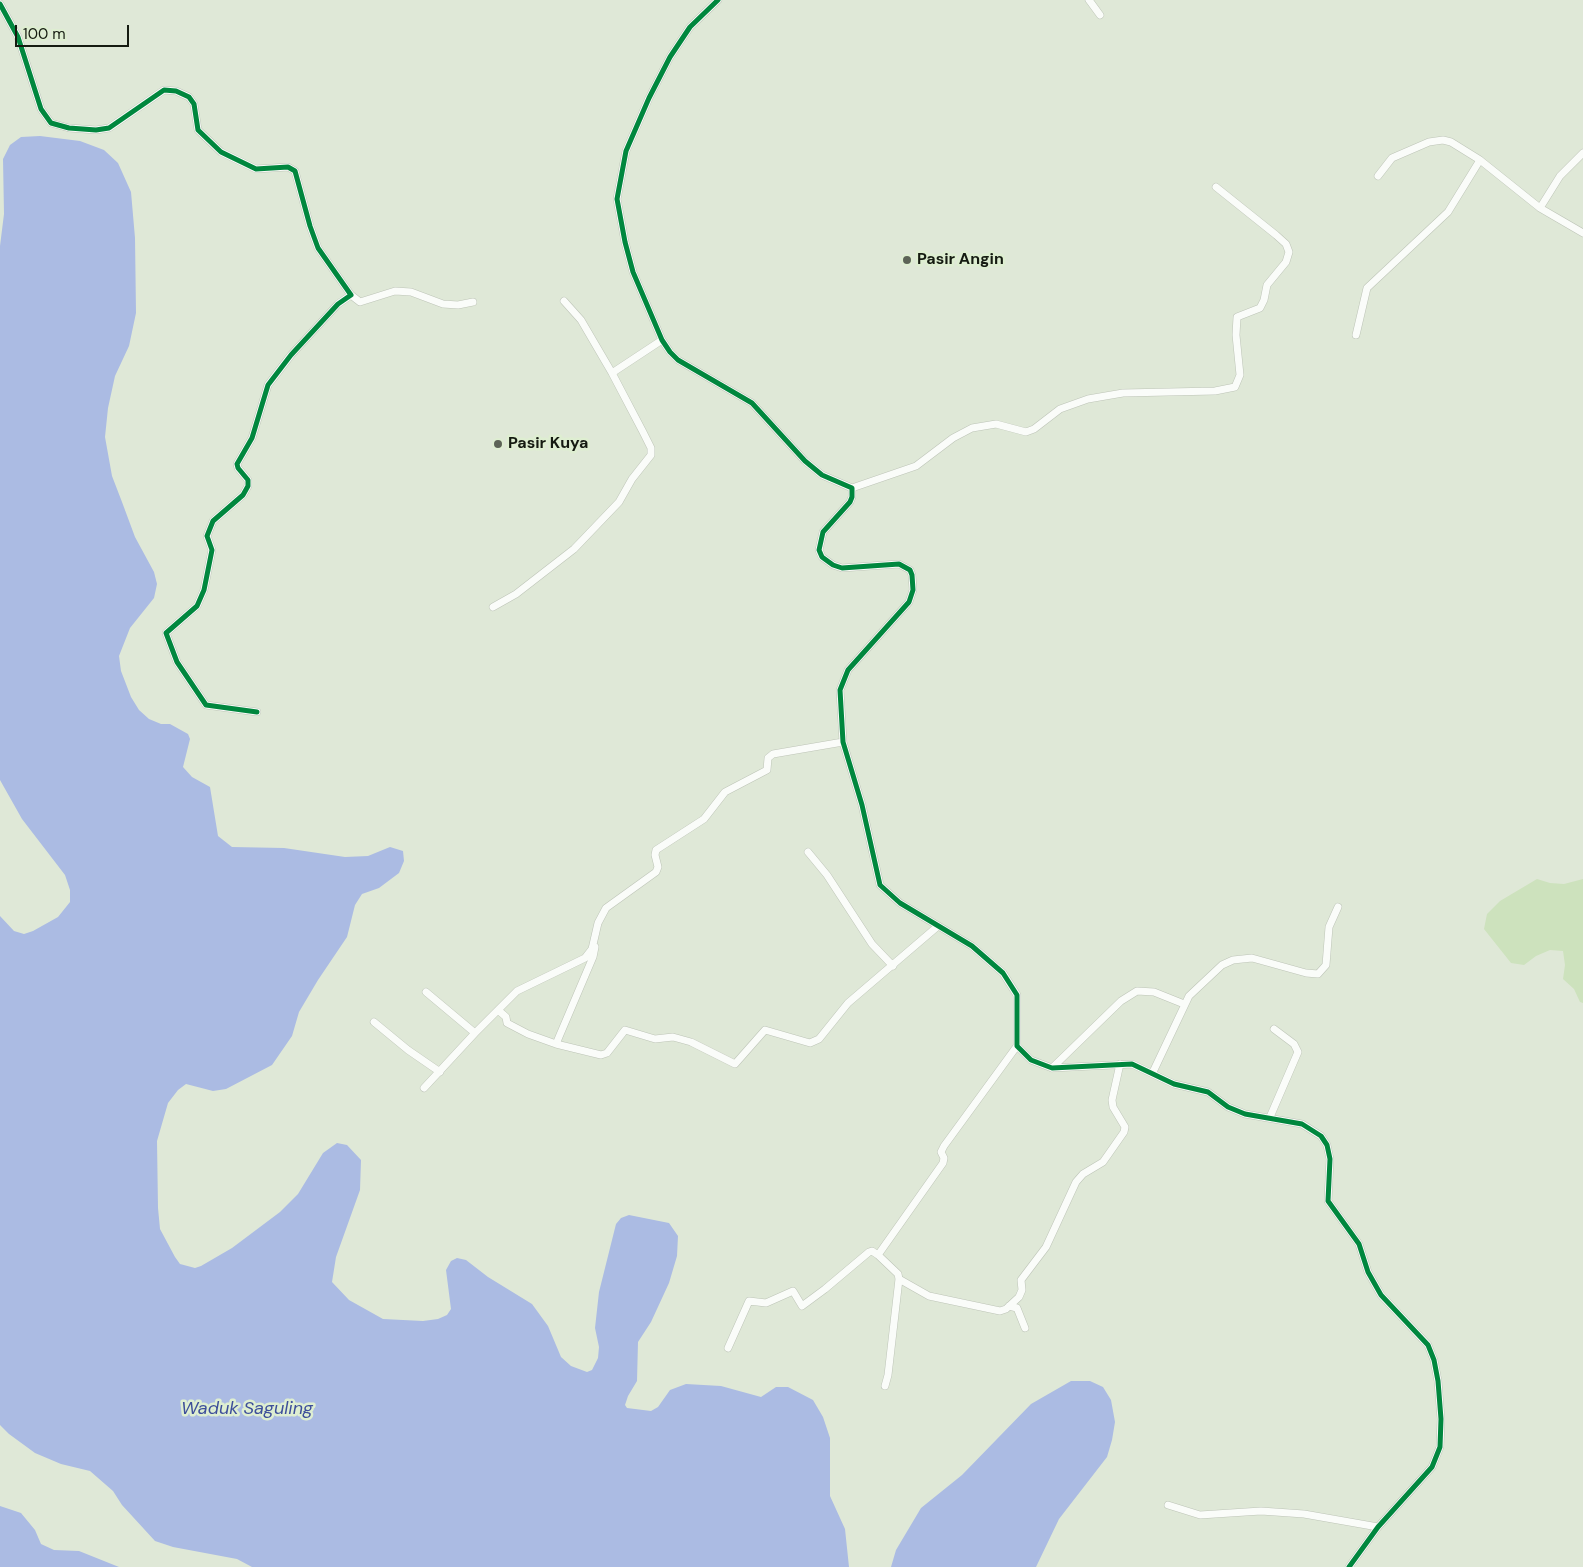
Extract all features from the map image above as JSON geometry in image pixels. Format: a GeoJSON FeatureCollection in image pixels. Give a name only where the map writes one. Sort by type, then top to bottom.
{"type":"FeatureCollection","features":[{"type":"Feature","properties":{"kind":"street"},"geometry":{"type":"LineString","coordinates":[[718,0],[690,27],[662,69],[629,144],[620,174],[617,199],[633,272],[662,340],[678,360],[756,406],[800,457],[822,475],[852,488],[916,466],[953,438],[972,428],[996,424],[1026,432],[1034,429],[1060,409],[1088,399],[1122,393],[1215,391],[1235,387],[1240,375],[1236,335],[1237,318],[1260,308],[1267,285],[1286,262],[1290,252],[1286,244],[1276,235],[1216,187]]}},
{"type":"Feature","properties":{"kind":"street"},"geometry":{"type":"LineString","coordinates":[[1089,0],[1100,15]]}},
{"type":"Feature","properties":{"kind":"street"},"geometry":{"type":"LineString","coordinates":[[0,4],[18,37],[41,109],[51,123],[69,128],[96,130],[110,128],[164,90],[176,91],[189,97],[194,104],[198,130],[221,152],[256,169],[288,167],[294,171],[318,248],[351,294],[360,302],[395,291],[411,292],[443,304],[458,305],[473,302]]}},
{"type":"Feature","properties":{"kind":"street"},"geometry":{"type":"LineString","coordinates":[[1378,176],[1392,158],[1436,140],[1451,142],[1480,160],[1540,208],[1583,233]]}},
{"type":"Feature","properties":{"kind":"street"},"geometry":{"type":"LineString","coordinates":[[1540,208],[1560,176],[1583,153]]}},
{"type":"Feature","properties":{"kind":"street"},"geometry":{"type":"LineString","coordinates":[[1356,335],[1367,288],[1448,212],[1480,160]]}},
{"type":"Feature","properties":{"kind":"street"},"geometry":{"type":"LineString","coordinates":[[257,712],[206,704],[177,662],[166,633],[197,606],[204,590],[212,550],[207,536],[213,521],[243,495],[248,486],[248,480],[237,464],[252,438],[268,385],[332,310],[351,294]]}},
{"type":"Feature","properties":{"kind":"street"},"geometry":{"type":"LineString","coordinates":[[493,607],[516,594],[574,549],[619,502],[626,493],[632,479],[650,458],[651,448],[612,373],[581,320],[564,301]]}},
{"type":"Feature","properties":{"kind":"street"},"geometry":{"type":"LineString","coordinates":[[612,373],[662,340]]}},
{"type":"Feature","properties":{"kind":"street"},"geometry":{"type":"LineString","coordinates":[[852,488],[850,502],[823,532],[819,550],[822,557],[833,565],[842,568],[899,564],[910,570],[914,582],[911,596],[904,608],[863,651],[843,680],[839,706],[843,742],[862,806],[880,885],[900,903],[972,946],[1003,973],[1012,984],[1019,1004],[1017,1046],[1031,1060],[1052,1068],[1132,1064],[1153,1072],[1174,1084],[1208,1092],[1236,1111],[1302,1124],[1322,1136],[1327,1145],[1330,1159],[1328,1201],[1359,1244],[1368,1272],[1381,1295],[1423,1338],[1432,1353],[1440,1407],[1440,1448],[1432,1467],[1378,1528],[1349,1567]]}},
{"type":"Feature","properties":{"kind":"street"},"geometry":{"type":"LineString","coordinates":[[556,1044],[593,957],[593,944],[598,923],[606,908],[657,870],[654,853],[657,848],[704,819],[721,795],[767,770],[768,758],[773,754],[843,742]]}},
{"type":"Feature","properties":{"kind":"street"},"geometry":{"type":"LineString","coordinates":[[808,852],[827,875],[872,944],[893,966]]}},
{"type":"Feature","properties":{"kind":"street"},"geometry":{"type":"LineString","coordinates":[[1153,1072],[1184,1004],[1195,988],[1210,974],[1232,960],[1259,959],[1306,973],[1318,974],[1326,965],[1329,927],[1338,907]]}},
{"type":"Feature","properties":{"kind":"street"},"geometry":{"type":"LineString","coordinates":[[498,1010],[504,1015],[507,1023],[510,1025],[556,1044],[604,1055],[625,1030],[655,1039],[673,1037],[691,1042],[735,1064],[765,1030],[776,1031],[810,1043],[815,1042],[848,1003],[938,926]]}},
{"type":"Feature","properties":{"kind":"street"},"geometry":{"type":"LineString","coordinates":[[424,1088],[475,1032],[517,991],[585,958],[593,944]]}},
{"type":"Feature","properties":{"kind":"street"},"geometry":{"type":"LineString","coordinates":[[1052,1068],[1121,1001],[1137,991],[1154,992],[1184,1004]]}},
{"type":"Feature","properties":{"kind":"street"},"geometry":{"type":"LineString","coordinates":[[426,992],[475,1032]]}},
{"type":"Feature","properties":{"kind":"street"},"geometry":{"type":"LineString","coordinates":[[374,1022],[408,1050],[440,1072]]}},
{"type":"Feature","properties":{"kind":"street"},"geometry":{"type":"LineString","coordinates":[[1270,1117],[1298,1052],[1294,1044],[1274,1029]]}},
{"type":"Feature","properties":{"kind":"street"},"geometry":{"type":"LineString","coordinates":[[878,1255],[943,1163],[944,1158],[941,1152],[944,1146],[1017,1046]]}},
{"type":"Feature","properties":{"kind":"street"},"geometry":{"type":"LineString","coordinates":[[899,1279],[929,1296],[940,1299],[1000,1311],[1009,1306],[1022,1293],[1021,1280],[1050,1238],[1076,1182],[1083,1174],[1103,1162],[1124,1132],[1125,1127],[1113,1107],[1112,1100],[1120,1064]]}},
{"type":"Feature","properties":{"kind":"street"},"geometry":{"type":"LineString","coordinates":[[728,1348],[749,1301],[766,1303],[793,1291],[802,1306],[868,1252],[872,1251],[898,1274],[899,1279],[889,1369],[885,1386]]}},
{"type":"Feature","properties":{"kind":"street"},"geometry":{"type":"LineString","coordinates":[[1009,1306],[1016,1307],[1025,1328]]}},
{"type":"Feature","properties":{"kind":"street"},"geometry":{"type":"LineString","coordinates":[[1168,1505],[1200,1515],[1261,1511],[1304,1514],[1378,1528]]}},
{"type":"Feature","properties":{"kind":"green space"},"geometry":{"type":"Polygon","coordinates":[[[1537,879],[1550,883],[1564,884],[1583,879],[1583,1003],[1580,1002],[1574,989],[1563,979],[1565,965],[1563,951],[1550,950],[1536,956],[1524,965],[1511,963],[1484,929],[1487,914],[1500,901],[1537,879]]]}},
{"type":"Feature","properties":{"kind":"water","name":"Waduk Saguling"},"geometry":{"type":"Polygon","coordinates":[[[40,136],[80,141],[104,150],[118,163],[131,192],[135,238],[136,313],[129,346],[115,376],[108,408],[105,437],[112,476],[135,537],[154,572],[157,584],[154,598],[130,628],[119,656],[121,671],[131,697],[139,710],[149,719],[161,724],[170,724],[188,734],[190,739],[183,767],[192,777],[210,787],[218,836],[232,847],[284,848],[345,857],[368,856],[390,847],[403,851],[404,861],[399,873],[379,888],[362,894],[355,905],[347,937],[299,1012],[292,1036],[272,1065],[226,1089],[213,1091],[186,1084],[178,1090],[168,1103],[157,1141],[158,1208],[160,1229],[175,1257],[180,1264],[195,1268],[232,1248],[280,1212],[298,1194],[323,1153],[337,1143],[347,1145],[361,1160],[360,1190],[336,1257],[332,1282],[349,1300],[383,1319],[423,1321],[438,1319],[447,1315],[451,1309],[446,1270],[451,1261],[457,1258],[466,1260],[488,1277],[532,1304],[548,1326],[561,1357],[571,1366],[587,1372],[592,1370],[598,1358],[599,1347],[595,1328],[599,1292],[616,1224],[621,1218],[629,1215],[669,1223],[678,1236],[677,1256],[669,1283],[651,1322],[638,1342],[637,1381],[625,1405],[627,1408],[651,1411],[658,1407],[670,1390],[686,1384],[721,1386],[761,1397],[776,1387],[788,1387],[813,1400],[823,1417],[830,1438],[830,1496],[845,1529],[849,1567],[252,1567],[237,1559],[173,1547],[155,1541],[122,1505],[113,1491],[90,1471],[61,1464],[35,1453],[0,1425],[0,916],[14,931],[24,934],[58,917],[70,902],[70,890],[65,875],[22,819],[0,780],[0,246],[4,214],[3,159],[10,145],[21,137],[40,136]]]}},
{"type":"Feature","properties":{"kind":"water"},"geometry":{"type":"Polygon","coordinates":[[[1071,1381],[1090,1381],[1103,1387],[1111,1400],[1115,1422],[1112,1440],[1107,1457],[1059,1519],[1036,1567],[891,1567],[896,1550],[921,1508],[962,1475],[1031,1404],[1071,1381]]]}},
{"type":"Feature","properties":{"kind":"water"},"geometry":{"type":"Polygon","coordinates":[[[0,1506],[21,1513],[35,1530],[41,1544],[54,1550],[79,1551],[119,1567],[0,1567],[0,1506]]]}},
{"type":"Feature","properties":{"kind":"cycle path"},"geometry":{"type":"LineString","coordinates":[[718,0],[690,27],[670,57],[649,98],[626,151],[617,199],[633,272],[662,340],[678,360],[752,403],[805,461],[822,475],[852,488],[850,502],[823,532],[819,550],[822,557],[833,565],[842,568],[899,564],[910,570],[913,590],[909,602],[848,670],[840,690],[843,742],[862,805],[880,885],[900,903],[972,946],[1003,973],[1017,995],[1017,1046],[1031,1060],[1052,1068],[1132,1064],[1174,1084],[1208,1092],[1228,1107],[1245,1114],[1302,1124],[1321,1136],[1327,1145],[1330,1159],[1328,1201],[1359,1244],[1368,1272],[1381,1295],[1428,1345],[1434,1360],[1438,1381],[1441,1419],[1440,1447],[1432,1467],[1378,1527],[1349,1567]]}},
{"type":"Feature","properties":{"kind":"cycle path"},"geometry":{"type":"LineString","coordinates":[[0,4],[18,37],[41,109],[51,123],[69,128],[96,130],[109,128],[164,90],[176,91],[189,97],[194,104],[198,130],[221,152],[256,169],[288,167],[295,171],[318,248],[351,295],[338,304],[291,355],[268,385],[252,438],[237,464],[248,480],[248,486],[243,495],[213,521],[207,536],[212,550],[204,590],[197,606],[166,633],[177,662],[206,705],[257,712]]}},
{"type":"Feature","properties":{"kind":"place","name":"Pasir Angin"},"geometry":{"type":"Point","coordinates":[907,260]}},
{"type":"Feature","properties":{"kind":"place","name":"Pasir Kuya"},"geometry":{"type":"Point","coordinates":[498,444]}}]}
